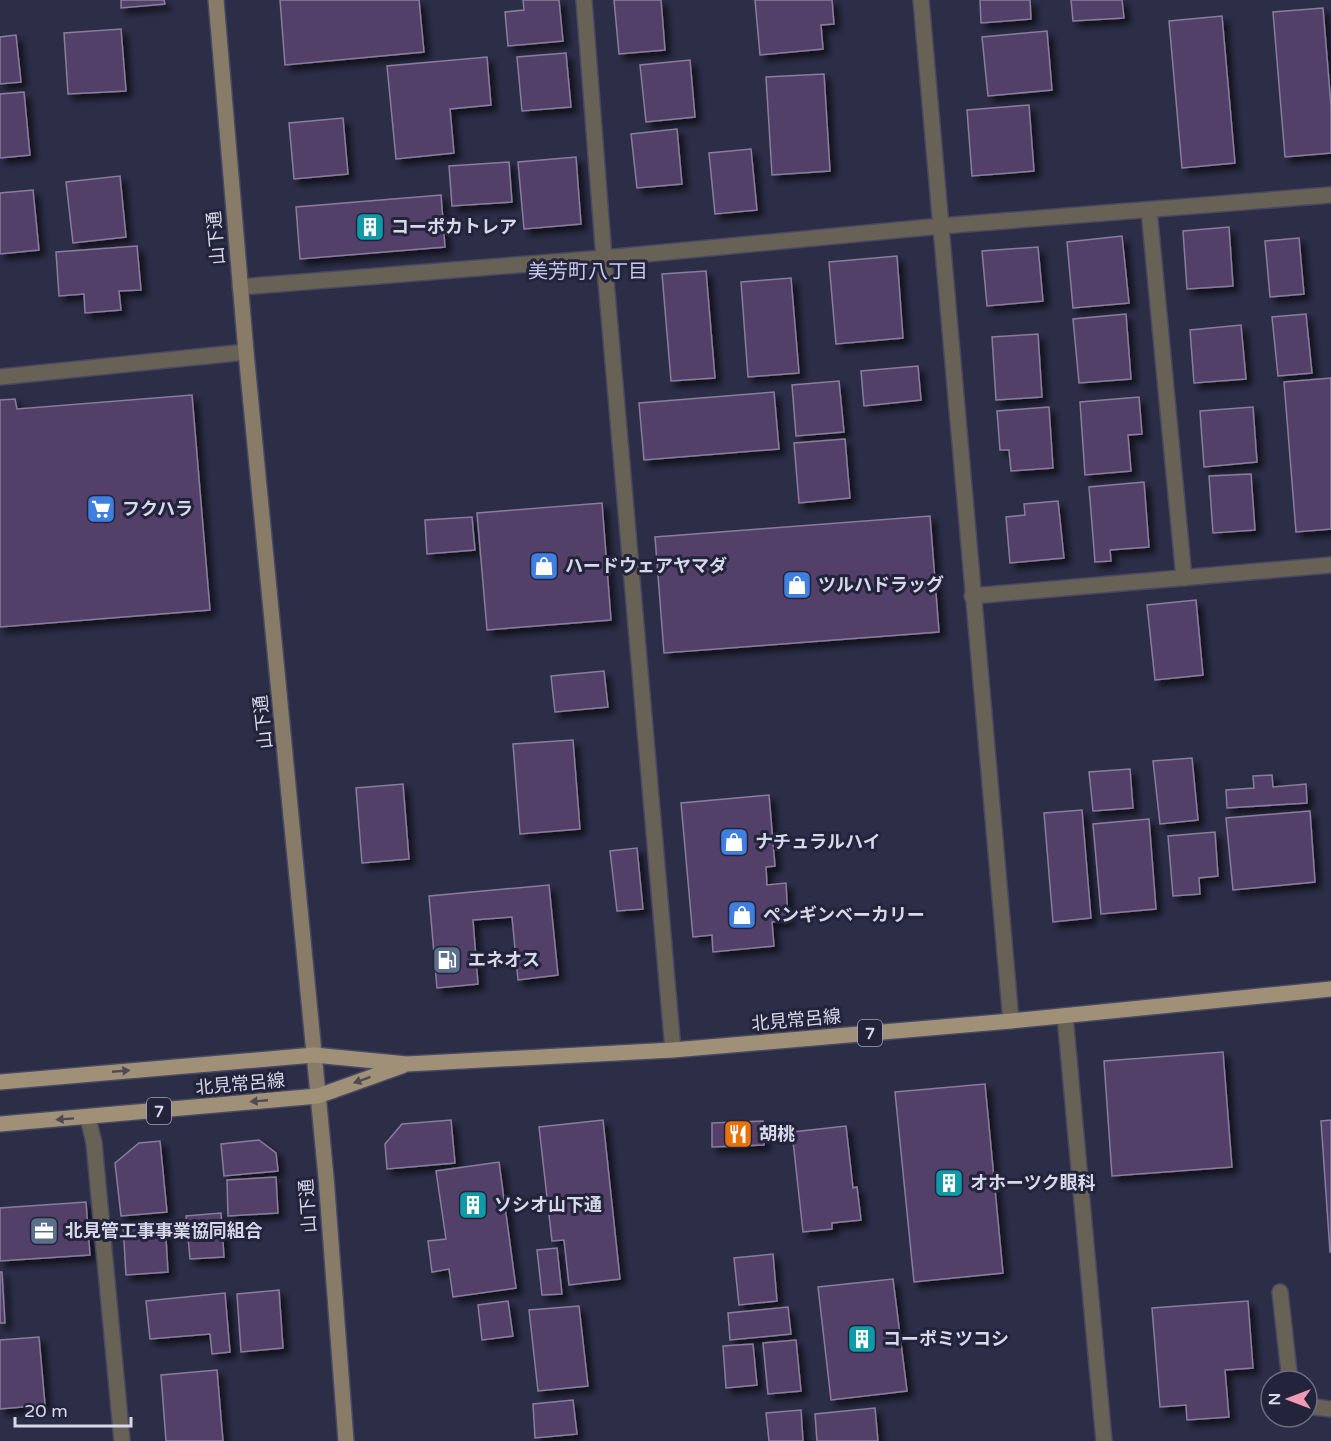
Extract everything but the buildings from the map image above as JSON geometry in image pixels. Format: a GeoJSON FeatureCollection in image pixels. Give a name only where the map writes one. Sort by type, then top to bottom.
{"type":"FeatureCollection","features":[{"type":"Feature","properties":{"kind":"main road","name":"北見常呂線"},"geometry":{"type":"LineString","coordinates":[[0,1082],[314,1054],[407,1064],[673,1050],[1065,1016],[1331,989]]}},
{"type":"Feature","properties":{"kind":"main road","name":"北見常呂線"},"geometry":{"type":"LineString","coordinates":[[0,1124],[318,1096],[407,1064]]}},
{"type":"Feature","properties":{"kind":"street","name":"山下通"},"geometry":{"type":"LineString","coordinates":[[216,0],[246,352],[326,1177],[346,1441]]}},
{"type":"Feature","properties":{"kind":"street"},"geometry":{"type":"LineString","coordinates":[[584,0],[604,258],[673,1050]]}},
{"type":"Feature","properties":{"kind":"street"},"geometry":{"type":"LineString","coordinates":[[921,0],[1011,1021]]}},
{"type":"Feature","properties":{"kind":"street"},"geometry":{"type":"LineString","coordinates":[[240,286],[604,258],[941,226],[1331,195]]}},
{"type":"Feature","properties":{"kind":"street"},"geometry":{"type":"LineString","coordinates":[[1149,210],[1184,578]]}},
{"type":"Feature","properties":{"kind":"street"},"geometry":{"type":"LineString","coordinates":[[0,377],[246,352]]}},
{"type":"Feature","properties":{"kind":"street"},"geometry":{"type":"LineString","coordinates":[[972,596],[1331,565]]}},
{"type":"Feature","properties":{"kind":"street"},"geometry":{"type":"LineString","coordinates":[[1065,1016],[1104,1441]]}},
{"type":"Feature","properties":{"kind":"street"},"geometry":{"type":"LineString","coordinates":[[88,1118],[94,1143],[122,1441]]}},
{"type":"Feature","properties":{"kind":"street"},"geometry":{"type":"LineString","coordinates":[[1280,1292],[1289,1369]]}},
{"type":"Feature","properties":{"kind":"place","name":"コーポカトレア"},"geometry":{"type":"Point","coordinates":[370,227]}},
{"type":"Feature","properties":{"kind":"place","name":"フクハラ"},"geometry":{"type":"Point","coordinates":[101,509]}},
{"type":"Feature","properties":{"kind":"place","name":"ハードウェアヤマダ"},"geometry":{"type":"Point","coordinates":[544,566]}},
{"type":"Feature","properties":{"kind":"place","name":"ツルハドラッグ"},"geometry":{"type":"Point","coordinates":[797,585]}},
{"type":"Feature","properties":{"kind":"place","name":"ナチュラルハイ"},"geometry":{"type":"Point","coordinates":[734,842]}},
{"type":"Feature","properties":{"kind":"place","name":"ペンギンベーカリー"},"geometry":{"type":"Point","coordinates":[742,915]}},
{"type":"Feature","properties":{"kind":"place","name":"エネオス"},"geometry":{"type":"Point","coordinates":[447,960]}},
{"type":"Feature","properties":{"kind":"place","name":"胡桃"},"geometry":{"type":"Point","coordinates":[738,1134]}},
{"type":"Feature","properties":{"kind":"place","name":"オホーツク眼科"},"geometry":{"type":"Point","coordinates":[949,1183]}},
{"type":"Feature","properties":{"kind":"place","name":"ソシオ山下通"},"geometry":{"type":"Point","coordinates":[473,1205]}},
{"type":"Feature","properties":{"kind":"place","name":"北見管工事事業協同組合"},"geometry":{"type":"Point","coordinates":[44,1231]}},
{"type":"Feature","properties":{"kind":"place","name":"コーポミツコシ"},"geometry":{"type":"Point","coordinates":[862,1339]}},
{"type":"Feature","properties":{"kind":"district","name":"美芳町八丁目"},"geometry":{"type":"Point","coordinates":[588,271]}}]}
